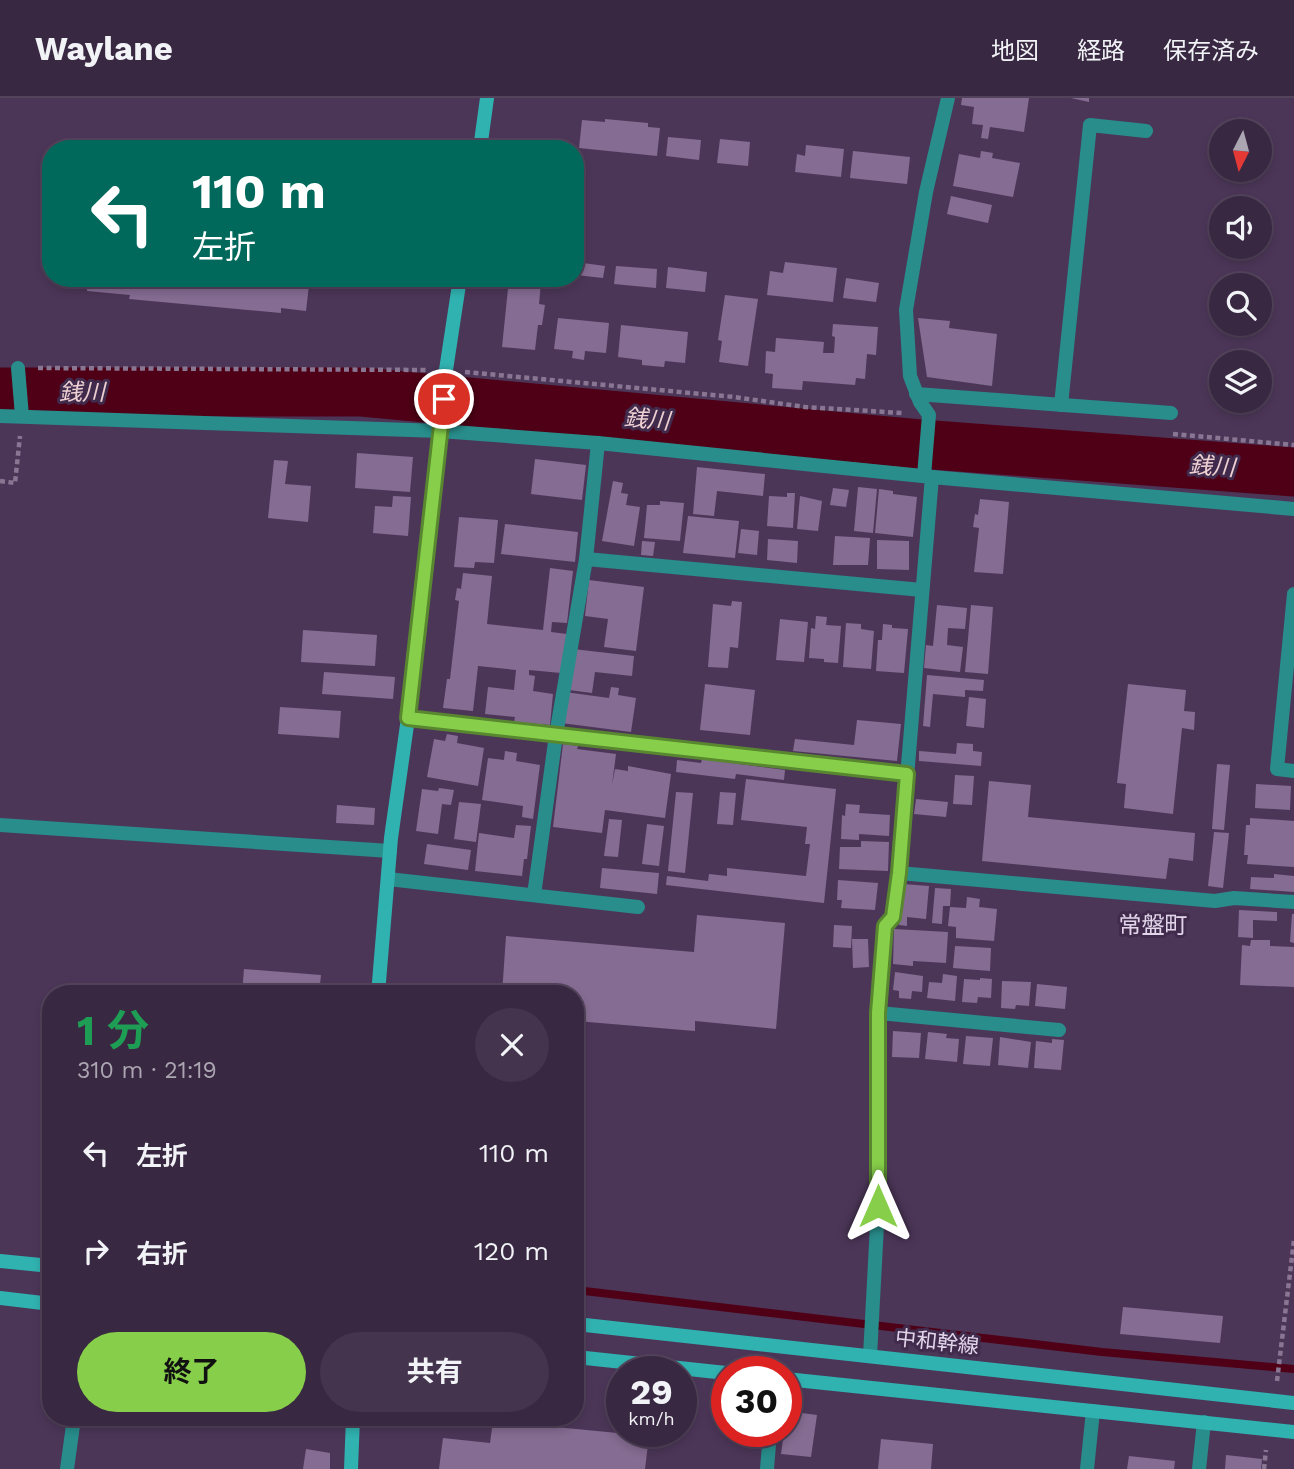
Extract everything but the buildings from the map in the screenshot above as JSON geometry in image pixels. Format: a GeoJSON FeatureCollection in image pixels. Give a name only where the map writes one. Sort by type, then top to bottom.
{"type":"FeatureCollection","features":[{"type":"Feature","properties":{"kind":"main road"},"geometry":{"type":"LineString","coordinates":[[481,140],[487,98]]}},
{"type":"Feature","properties":{"kind":"main road"},"geometry":{"type":"LineString","coordinates":[[379,985],[390,852],[408,718],[446,373],[459,287]]}},
{"type":"Feature","properties":{"kind":"main road"},"geometry":{"type":"LineString","coordinates":[[0,1261],[42,1265]]}},
{"type":"Feature","properties":{"kind":"main road"},"geometry":{"type":"LineString","coordinates":[[0,1298],[42,1303]]}},
{"type":"Feature","properties":{"kind":"main road","name":"中和幹線"},"geometry":{"type":"LineString","coordinates":[[584,1325],[1294,1403]]}},
{"type":"Feature","properties":{"kind":"main road"},"geometry":{"type":"LineString","coordinates":[[584,1358],[711,1371]]}},
{"type":"Feature","properties":{"kind":"main road"},"geometry":{"type":"LineString","coordinates":[[802,1381],[1294,1432]]}},
{"type":"Feature","properties":{"kind":"main road"},"geometry":{"type":"LineString","coordinates":[[351,1469],[353,1426]]}},
{"type":"Feature","properties":{"kind":"street"},"geometry":{"type":"LineString","coordinates":[[870,1356],[878,1206],[878,1013],[885,926],[893,917],[899,873],[922,590],[930,420],[910,376],[906,310],[926,192],[948,98]]}},
{"type":"Feature","properties":{"kind":"street"},"geometry":{"type":"LineString","coordinates":[[1061,405],[1090,125],[1146,131]]}},
{"type":"Feature","properties":{"kind":"street"},"geometry":{"type":"LineString","coordinates":[[18,370],[21,412]]}},
{"type":"Feature","properties":{"kind":"street"},"geometry":{"type":"LineString","coordinates":[[916,394],[1171,413]]}},
{"type":"Feature","properties":{"kind":"street"},"geometry":{"type":"LineString","coordinates":[[0,416],[21,412],[441,427],[1294,509]]}},
{"type":"Feature","properties":{"kind":"street"},"geometry":{"type":"LineString","coordinates":[[534,895],[556,735],[586,559],[598,443]]}},
{"type":"Feature","properties":{"kind":"street"},"geometry":{"type":"LineString","coordinates":[[586,559],[922,590]]}},
{"type":"Feature","properties":{"kind":"street"},"geometry":{"type":"LineString","coordinates":[[1294,594],[1277,769],[1294,771]]}},
{"type":"Feature","properties":{"kind":"street"},"geometry":{"type":"LineString","coordinates":[[408,718],[907,774]]}},
{"type":"Feature","properties":{"kind":"street"},"geometry":{"type":"LineString","coordinates":[[0,825],[390,852]]}},
{"type":"Feature","properties":{"kind":"street"},"geometry":{"type":"LineString","coordinates":[[899,873],[1215,901],[1234,898],[1294,901]]}},
{"type":"Feature","properties":{"kind":"street"},"geometry":{"type":"LineString","coordinates":[[388,879],[638,907]]}},
{"type":"Feature","properties":{"kind":"street"},"geometry":{"type":"LineString","coordinates":[[878,1013],[1059,1030]]}},
{"type":"Feature","properties":{"kind":"street"},"geometry":{"type":"LineString","coordinates":[[1087,1469],[1093,1411]]}},
{"type":"Feature","properties":{"kind":"street"},"geometry":{"type":"LineString","coordinates":[[1199,1469],[1204,1422]]}},
{"type":"Feature","properties":{"kind":"street"},"geometry":{"type":"LineString","coordinates":[[67,1469],[73,1426]]}},
{"type":"Feature","properties":{"kind":"street"},"geometry":{"type":"LineString","coordinates":[[767,1469],[769,1447]]}},
{"type":"Feature","properties":{"kind":"path"},"geometry":{"type":"LineString","coordinates":[[18,370],[446,373],[720,396],[930,420]]}},
{"type":"Feature","properties":{"kind":"path"},"geometry":{"type":"LineString","coordinates":[[0,481],[15,483],[21,412]]}},
{"type":"Feature","properties":{"kind":"path"},"geometry":{"type":"LineString","coordinates":[[1278,1376],[1294,1240]]}},
{"type":"Feature","properties":{"kind":"path"},"geometry":{"type":"LineString","coordinates":[[1264,1469],[1266,1450]]}},
{"type":"Feature","properties":{"kind":"waterway","name":"銭川"},"geometry":{"type":"LineString","coordinates":[[0,392],[362,392],[920,444],[1294,472]]}},
{"type":"Feature","properties":{"kind":"waterway"},"geometry":{"type":"LineString","coordinates":[[584,1291],[1102,1352],[1294,1369]]}},
{"type":"Feature","properties":{"kind":"district","name":"常盤町"},"geometry":{"type":"Point","coordinates":[1153,925]}},
{"type":"Feature","properties":{"kind":"route"},"geometry":{"type":"LineString","coordinates":[[444,399],[408,718],[907,774],[899,873],[893,917],[885,926],[878,1013],[878,1206]]}}]}
